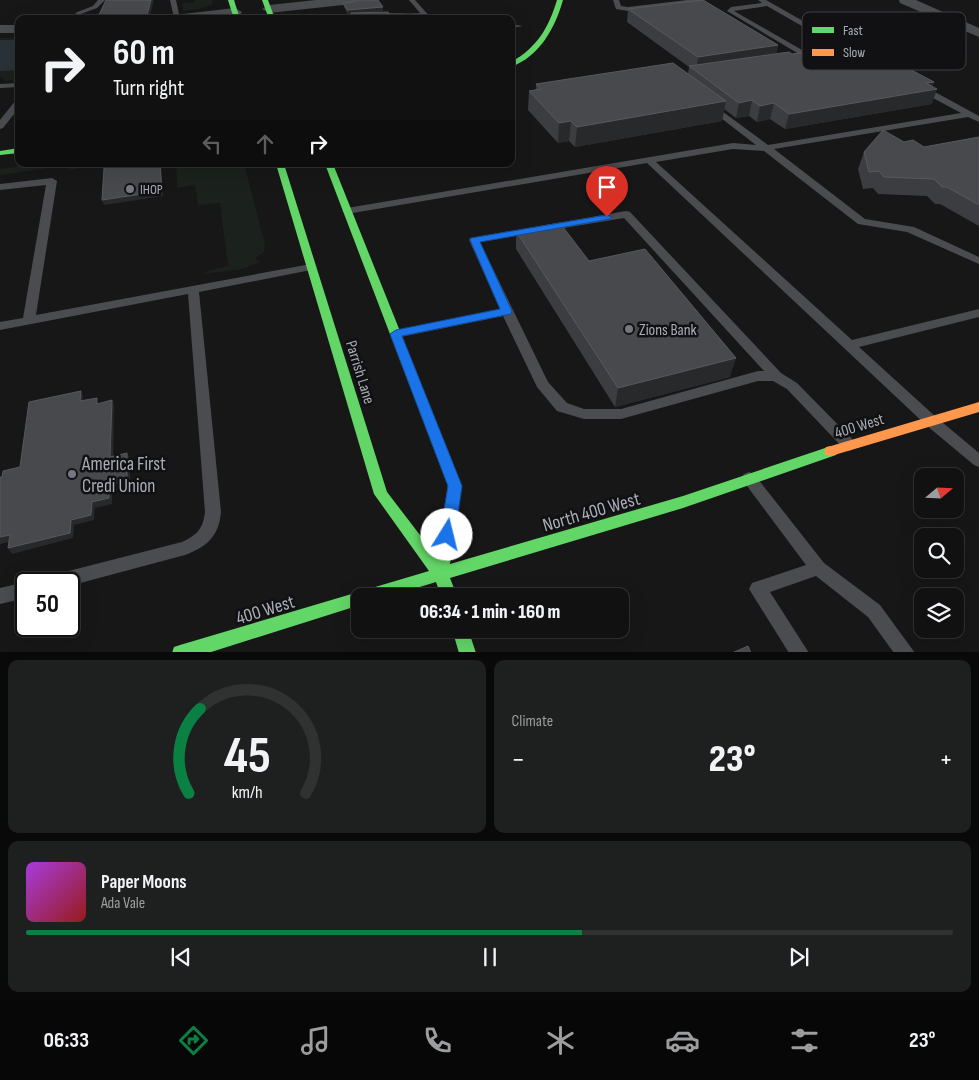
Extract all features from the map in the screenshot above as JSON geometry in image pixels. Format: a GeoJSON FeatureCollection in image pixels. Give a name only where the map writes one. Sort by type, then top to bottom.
{"type":"FeatureCollection","features":[{"type":"Feature","properties":{"kind":"main road"},"geometry":{"type":"LineString","coordinates":[[515,60],[549,34],[560,0]]}},
{"type":"Feature","properties":{"kind":"main road"},"geometry":{"type":"LineString","coordinates":[[0,153],[15,151]]}},
{"type":"Feature","properties":{"kind":"main road","name":"Parrish Lane"},"geometry":{"type":"LineString","coordinates":[[281,167],[381,494],[441,574],[446,588]]}},
{"type":"Feature","properties":{"kind":"main road","name":"Parrish Lane"},"geometry":{"type":"LineString","coordinates":[[330,167],[455,486],[441,574]]}},
{"type":"Feature","properties":{"kind":"main road","name":"400 West"},"geometry":{"type":"LineString","coordinates":[[749,478],[849,445],[979,407]]}},
{"type":"Feature","properties":{"kind":"main road","name":"North 400 West"},"geometry":{"type":"LineString","coordinates":[[441,574],[683,502],[749,478]]}},
{"type":"Feature","properties":{"kind":"main road"},"geometry":{"type":"LineString","coordinates":[[394,588],[441,574]]}},
{"type":"Feature","properties":{"kind":"main road","name":"400 West"},"geometry":{"type":"LineString","coordinates":[[180,652],[351,601]]}},
{"type":"Feature","properties":{"kind":"main road"},"geometry":{"type":"LineString","coordinates":[[463,638],[468,652]]}},
{"type":"Feature","properties":{"kind":"street"},"geometry":{"type":"LineString","coordinates":[[269,9],[352,0]]}},
{"type":"Feature","properties":{"kind":"street"},"geometry":{"type":"LineString","coordinates":[[904,0],[931,12]]}},
{"type":"Feature","properties":{"kind":"street"},"geometry":{"type":"LineString","coordinates":[[202,15],[234,10]]}},
{"type":"Feature","properties":{"kind":"street"},"geometry":{"type":"LineString","coordinates":[[966,27],[979,33]]}},
{"type":"Feature","properties":{"kind":"street"},"geometry":{"type":"LineString","coordinates":[[0,29],[15,29]]}},
{"type":"Feature","properties":{"kind":"lane"},"geometry":{"type":"LineString","coordinates":[[78,13],[95,7],[102,0]]}},
{"type":"Feature","properties":{"kind":"lane"},"geometry":{"type":"LineString","coordinates":[[173,0],[175,15]]}},
{"type":"Feature","properties":{"kind":"lane"},"geometry":{"type":"LineString","coordinates":[[412,0],[426,15]]}},
{"type":"Feature","properties":{"kind":"lane"},"geometry":{"type":"LineString","coordinates":[[616,0],[618,8],[628,10],[702,0]]}},
{"type":"Feature","properties":{"kind":"lane"},"geometry":{"type":"LineString","coordinates":[[802,23],[764,2],[730,10],[802,50]]}},
{"type":"Feature","properties":{"kind":"lane"},"geometry":{"type":"LineString","coordinates":[[378,15],[397,15]]}},
{"type":"Feature","properties":{"kind":"lane"},"geometry":{"type":"LineString","coordinates":[[515,26],[520,26]]}},
{"type":"Feature","properties":{"kind":"lane"},"geometry":{"type":"LineString","coordinates":[[911,83],[979,119]]}},
{"type":"Feature","properties":{"kind":"lane"},"geometry":{"type":"LineString","coordinates":[[0,86],[15,85]]}},
{"type":"Feature","properties":{"kind":"lane"},"geometry":{"type":"LineString","coordinates":[[706,102],[862,222],[910,229],[979,261]]}},
{"type":"Feature","properties":{"kind":"lane"},"geometry":{"type":"LineString","coordinates":[[0,126],[15,107]]}},
{"type":"Feature","properties":{"kind":"lane"},"geometry":{"type":"LineString","coordinates":[[0,114],[10,114]]}},
{"type":"Feature","properties":{"kind":"lane"},"geometry":{"type":"LineString","coordinates":[[348,210],[733,146],[766,148],[969,114]]}},
{"type":"Feature","properties":{"kind":"lane"},"geometry":{"type":"LineString","coordinates":[[650,161],[931,421],[979,460]]}},
{"type":"Feature","properties":{"kind":"lane"},"geometry":{"type":"LineString","coordinates":[[0,187],[52,181],[29,320]]}},
{"type":"Feature","properties":{"kind":"lane"},"geometry":{"type":"LineString","coordinates":[[776,376],[758,376],[621,414],[584,414],[562,407],[542,384],[474,240],[626,214],[776,376],[792,386],[849,445]]}},
{"type":"Feature","properties":{"kind":"lane"},"geometry":{"type":"LineString","coordinates":[[0,338],[2,325],[311,266]]}},
{"type":"Feature","properties":{"kind":"lane"},"geometry":{"type":"LineString","coordinates":[[80,576],[185,548],[205,537],[211,529],[213,512],[193,289]]}},
{"type":"Feature","properties":{"kind":"lane"},"geometry":{"type":"LineString","coordinates":[[396,334],[507,311]]}},
{"type":"Feature","properties":{"kind":"lane"},"geometry":{"type":"LineString","coordinates":[[850,346],[979,312]]}},
{"type":"Feature","properties":{"kind":"lane"},"geometry":{"type":"LineString","coordinates":[[749,478],[818,568],[874,611],[906,652]]}},
{"type":"Feature","properties":{"kind":"lane"},"geometry":{"type":"LineString","coordinates":[[800,652],[758,589],[818,568]]}},
{"type":"Feature","properties":{"kind":"lane"},"geometry":{"type":"LineString","coordinates":[[0,596],[15,593]]}},
{"type":"Feature","properties":{"kind":"shaded area"},"geometry":{"type":"Polygon","coordinates":[[[195,0],[212,0],[213,4],[199,9],[183,11],[182,3],[195,2],[195,0]]]}},
{"type":"Feature","properties":{"kind":"shaded area"},"geometry":{"type":"Polygon","coordinates":[[[15,37],[15,80],[6,81],[0,76],[0,38],[15,37]]]}},
{"type":"Feature","properties":{"kind":"shaded area"},"geometry":{"type":"Polygon","coordinates":[[[0,40],[15,40],[15,70],[0,71],[0,40]]]}},
{"type":"Feature","properties":{"kind":"shaded area"},"geometry":{"type":"Polygon","coordinates":[[[15,167],[55,167],[0,175],[0,169],[15,167]]]}},
{"type":"Feature","properties":{"kind":"shaded area"},"geometry":{"type":"Polygon","coordinates":[[[69,167],[88,167],[69,170],[69,167]]]}},
{"type":"Feature","properties":{"kind":"shaded area"},"geometry":{"type":"Polygon","coordinates":[[[176,167],[245,167],[265,244],[264,252],[255,258],[260,262],[242,269],[204,274],[207,271],[228,266],[220,203],[198,205],[195,185],[177,188],[176,167]]]}},
{"type":"Feature","properties":{"kind":"building"},"geometry":{"type":"Polygon","coordinates":[[[106,0],[151,0],[147,15],[99,15],[106,0]]]}},
{"type":"Feature","properties":{"kind":"building"},"geometry":{"type":"Polygon","coordinates":[[[355,0],[378,0],[383,7],[348,10],[343,3],[355,0]]]}},
{"type":"Feature","properties":{"kind":"building"},"geometry":{"type":"Polygon","coordinates":[[[703,0],[778,45],[698,57],[628,9],[703,0]]]}},
{"type":"Feature","properties":{"kind":"building"},"geometry":{"type":"Polygon","coordinates":[[[388,12],[390,15],[352,15],[351,13],[388,12]]]}},
{"type":"Feature","properties":{"kind":"building"},"geometry":{"type":"Polygon","coordinates":[[[789,52],[792,54],[802,53],[802,70],[911,70],[934,82],[926,83],[937,89],[789,114],[774,103],[760,106],[752,100],[739,103],[689,66],[789,52]]]}},
{"type":"Feature","properties":{"kind":"building"},"geometry":{"type":"Polygon","coordinates":[[[673,63],[726,101],[577,127],[571,121],[559,123],[529,91],[541,89],[536,84],[673,63]]]}},
{"type":"Feature","properties":{"kind":"building"},"geometry":{"type":"Polygon","coordinates":[[[883,130],[904,142],[913,140],[924,147],[979,137],[979,205],[947,187],[942,187],[934,179],[884,177],[879,171],[869,172],[864,152],[883,130]]]}},
{"type":"Feature","properties":{"kind":"building","name":"IHOP"},"geometry":{"type":"Polygon","coordinates":[[[160,167],[162,191],[102,200],[104,168],[160,167]]]}},
{"type":"Feature","properties":{"kind":"building","name":"Zions Bank"},"geometry":{"type":"Polygon","coordinates":[[[560,223],[589,261],[645,249],[736,358],[618,388],[516,231],[560,223]]]}},
{"type":"Feature","properties":{"kind":"building","name":"America First Credi Union"},"geometry":{"type":"Polygon","coordinates":[[[81,391],[80,401],[97,398],[97,404],[112,400],[110,457],[127,453],[127,481],[109,486],[109,498],[92,502],[91,515],[71,520],[70,533],[8,548],[10,535],[0,537],[0,477],[2,477],[3,471],[20,467],[29,402],[81,391]]]}},
{"type":"Feature","properties":{"kind":"building"},"geometry":{"type":"Polygon","coordinates":[[[748,646],[751,652],[734,652],[748,646]]]}},
{"type":"Feature","properties":{"kind":"traffic: fast"},"geometry":{"type":"LineString","coordinates":[[231,0],[236,15]]}},
{"type":"Feature","properties":{"kind":"traffic: fast"},"geometry":{"type":"LineString","coordinates":[[265,0],[271,15]]}},
{"type":"Feature","properties":{"kind":"traffic: fast"},"geometry":{"type":"LineString","coordinates":[[515,63],[537,46],[549,30],[560,0]]}},
{"type":"Feature","properties":{"kind":"traffic: fast"},"geometry":{"type":"LineString","coordinates":[[0,153],[15,151]]}},
{"type":"Feature","properties":{"kind":"traffic: fast"},"geometry":{"type":"LineString","coordinates":[[281,167],[381,494],[441,574],[446,588]]}},
{"type":"Feature","properties":{"kind":"traffic: fast"},"geometry":{"type":"LineString","coordinates":[[330,167],[455,486],[441,574]]}},
{"type":"Feature","properties":{"kind":"traffic: fast"},"geometry":{"type":"LineString","coordinates":[[394,588],[683,502],[831,451]]}},
{"type":"Feature","properties":{"kind":"traffic: fast"},"geometry":{"type":"LineString","coordinates":[[183,652],[351,601]]}},
{"type":"Feature","properties":{"kind":"traffic: fast"},"geometry":{"type":"LineString","coordinates":[[463,638],[468,652]]}},
{"type":"Feature","properties":{"kind":"traffic: slow"},"geometry":{"type":"LineString","coordinates":[[831,451],[979,407]]}},
{"type":"Feature","properties":{"kind":"place","name":"IHOP"},"geometry":{"type":"Point","coordinates":[130,189]}},
{"type":"Feature","properties":{"kind":"place","name":"Zions Bank"},"geometry":{"type":"Point","coordinates":[629,329]}},
{"type":"Feature","properties":{"kind":"place","name":"America First Credi Union"},"geometry":{"type":"Point","coordinates":[72,474]}},
{"type":"Feature","properties":{"kind":"route"},"geometry":{"type":"LineString","coordinates":[[447,535],[455,486],[396,334],[507,311],[474,240],[607,217]]}}]}
